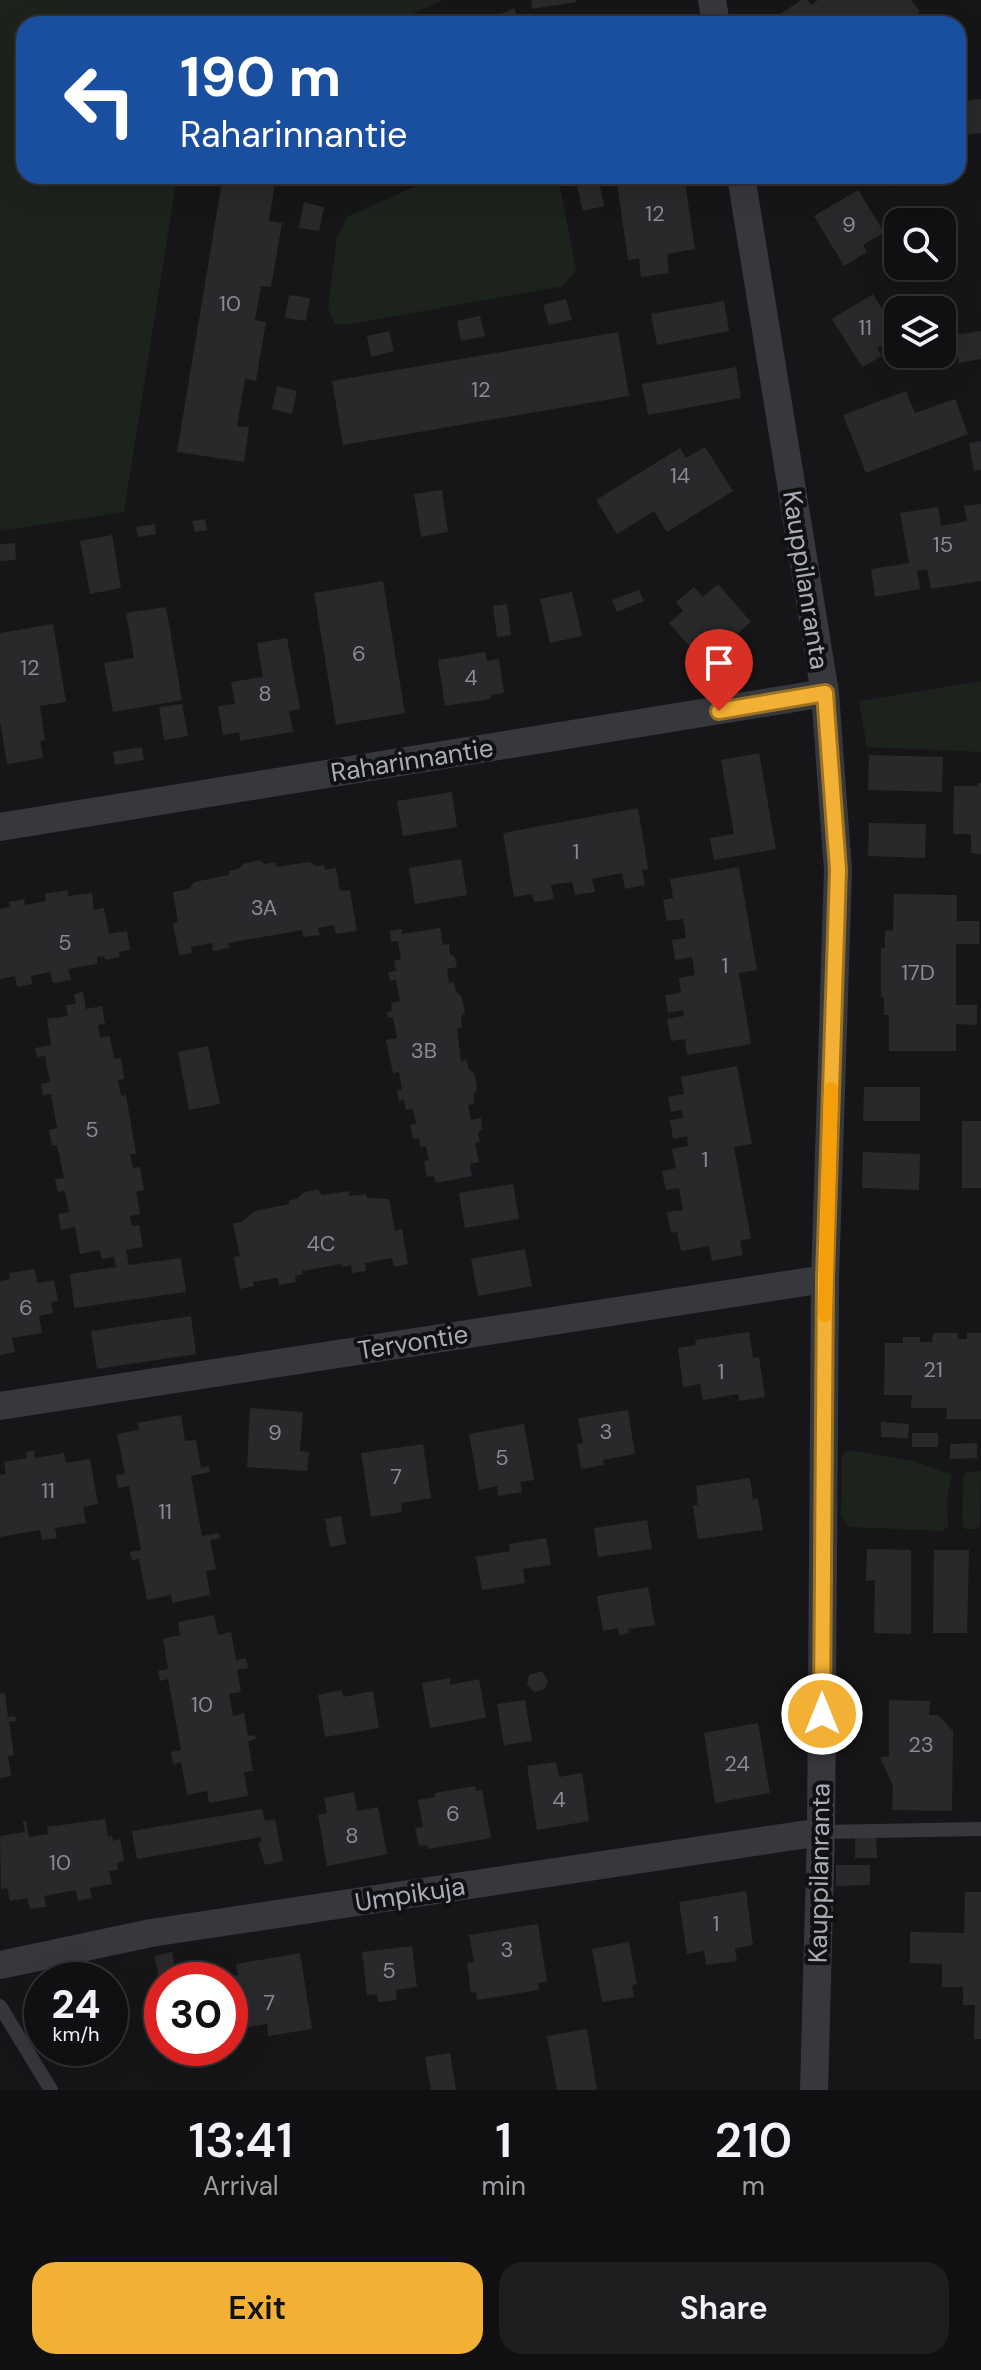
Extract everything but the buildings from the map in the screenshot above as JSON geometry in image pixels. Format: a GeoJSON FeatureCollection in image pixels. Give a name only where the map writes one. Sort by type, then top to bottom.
{"type":"FeatureCollection","features":[{"type":"Feature","properties":{"kind":"street","name":"Kauppilanranta"},"geometry":{"type":"LineString","coordinates":[[742,184],[825,693],[838,870],[825,1279],[821,1832],[814,2090]]}},
{"type":"Feature","properties":{"kind":"street","name":"Raharinnantie"},"geometry":{"type":"LineString","coordinates":[[0,827],[825,693]]}},
{"type":"Feature","properties":{"kind":"street","name":"Tervontie"},"geometry":{"type":"LineString","coordinates":[[0,1406],[825,1279]]}},
{"type":"Feature","properties":{"kind":"street","name":"Umpikuja"},"geometry":{"type":"LineString","coordinates":[[0,1965],[151,1933],[821,1832]]}},
{"type":"Feature","properties":{"kind":"lane"},"geometry":{"type":"LineString","coordinates":[[821,1832],[981,1829]]}},
{"type":"Feature","properties":{"kind":"lane"},"geometry":{"type":"LineString","coordinates":[[0,2006],[51,2090]]}},
{"type":"Feature","properties":{"kind":"shaded area"},"geometry":{"type":"Polygon","coordinates":[[[0,0],[443,0],[408,16],[16,16],[16,184],[176,184],[124,512],[0,531],[0,0]]]}},
{"type":"Feature","properties":{"kind":"shaded area"},"geometry":{"type":"Polygon","coordinates":[[[420,184],[560,184],[576,270],[563,286],[346,325],[335,324],[328,309],[337,238],[347,217],[420,184]]]}},
{"type":"Feature","properties":{"kind":"shaded area"},"geometry":{"type":"Polygon","coordinates":[[[981,681],[981,752],[867,747],[859,701],[981,681]]]}},
{"type":"Feature","properties":{"kind":"shaded area"},"geometry":{"type":"Polygon","coordinates":[[[849,1450],[914,1461],[952,1475],[947,1497],[948,1527],[943,1531],[850,1527],[841,1515],[842,1456],[849,1450]]]}},
{"type":"Feature","properties":{"kind":"shaded area"},"geometry":{"type":"Polygon","coordinates":[[[981,1471],[980,1525],[977,1529],[965,1529],[962,1525],[963,1476],[967,1472],[981,1471]]]}},
{"type":"Feature","properties":{"kind":"slow traffic"},"geometry":{"type":"LineString","coordinates":[[825,1315],[831,1089]]}},
{"type":"Feature","properties":{"kind":"route"},"geometry":{"type":"LineString","coordinates":[[719,711],[825,693],[838,870],[825,1279],[822,1714]]}}]}
